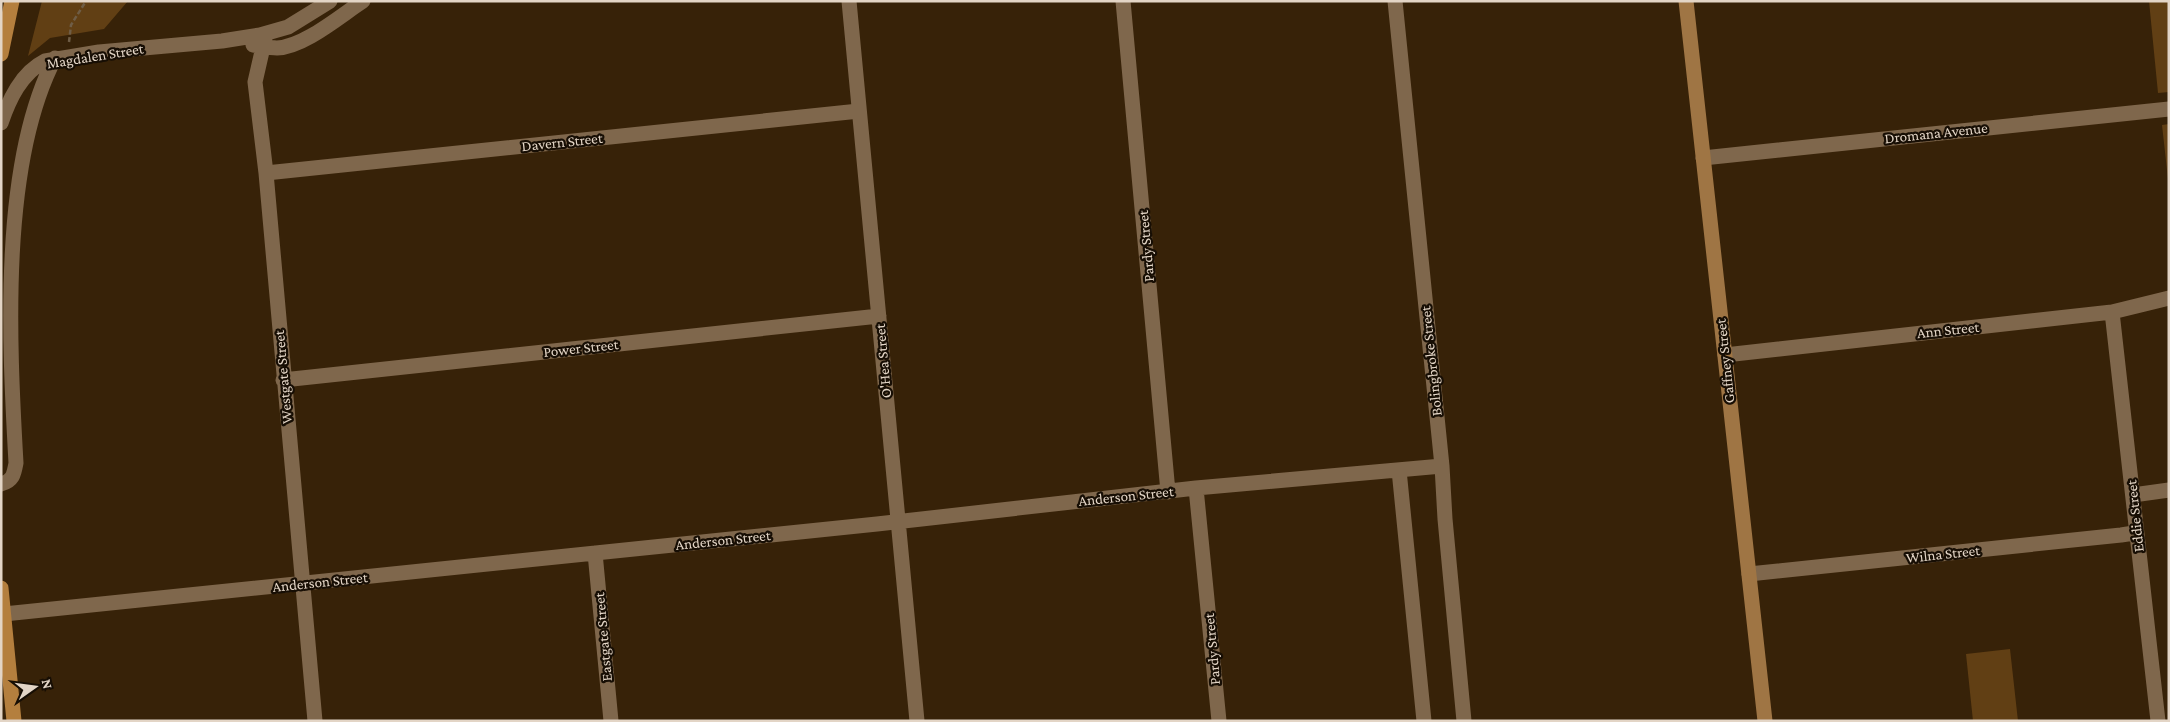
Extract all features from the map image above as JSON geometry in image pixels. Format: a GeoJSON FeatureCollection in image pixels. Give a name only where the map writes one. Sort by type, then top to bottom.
{"type":"FeatureCollection","features":[{"type":"Feature","properties":{"kind":"highway"},"geometry":{"type":"LineString","coordinates":[[1,54],[12,1]]}},
{"type":"Feature","properties":{"kind":"highway"},"geometry":{"type":"LineString","coordinates":[[1,588],[14,721]]}},
{"type":"Feature","properties":{"kind":"main road","name":"Gaffney Street"},"geometry":{"type":"LineString","coordinates":[[1686,1],[1765,721]]}},
{"type":"Feature","properties":{"kind":"street","name":"Magdalen Street"},"geometry":{"type":"LineString","coordinates":[[264,40],[330,1]]}},
{"type":"Feature","properties":{"kind":"street","name":"Magdalen Street"},"geometry":{"type":"LineString","coordinates":[[1,124],[17,87],[23,78],[38,65],[62,57],[222,41],[264,40],[283,47],[307,38],[363,1]]}},
{"type":"Feature","properties":{"kind":"street","name":"O'Hea Street"},"geometry":{"type":"LineString","coordinates":[[849,1],[917,721]]}},
{"type":"Feature","properties":{"kind":"street","name":"Pardy Street"},"geometry":{"type":"LineString","coordinates":[[1123,1],[1168,492]]}},
{"type":"Feature","properties":{"kind":"street","name":"Bolingbroke Street"},"geometry":{"type":"LineString","coordinates":[[1395,1],[1442,466],[1445,519],[1464,721]]}},
{"type":"Feature","properties":{"kind":"street","name":"Westgate Street"},"geometry":{"type":"LineString","coordinates":[[264,40],[255,82],[266,173],[283,380],[315,721]]}},
{"type":"Feature","properties":{"kind":"street"},"geometry":{"type":"LineString","coordinates":[[1,484],[12,479],[16,463],[2,275],[4,202],[7,179],[20,130],[32,96],[44,74],[62,57]]}},
{"type":"Feature","properties":{"kind":"street","name":"Dromana Avenue"},"geometry":{"type":"LineString","coordinates":[[1703,158],[2169,109]]}},
{"type":"Feature","properties":{"kind":"street","name":"Davern Street"},"geometry":{"type":"LineString","coordinates":[[266,173],[859,111]]}},
{"type":"Feature","properties":{"kind":"street","name":"Ann Street"},"geometry":{"type":"LineString","coordinates":[[1725,355],[2112,312],[2169,298]]}},
{"type":"Feature","properties":{"kind":"street","name":"Eddie Street"},"geometry":{"type":"LineString","coordinates":[[2112,312],[2158,721]]}},
{"type":"Feature","properties":{"kind":"street","name":"Power Street"},"geometry":{"type":"LineString","coordinates":[[283,380],[879,316]]}},
{"type":"Feature","properties":{"kind":"street","name":"Anderson Street"},"geometry":{"type":"LineString","coordinates":[[4,614],[899,522],[1196,488],[1442,466]]}},
{"type":"Feature","properties":{"kind":"street"},"geometry":{"type":"LineString","coordinates":[[1399,470],[1424,721]]}},
{"type":"Feature","properties":{"kind":"street","name":"Pardy Street"},"geometry":{"type":"LineString","coordinates":[[1196,488],[1219,721]]}},
{"type":"Feature","properties":{"kind":"street"},"geometry":{"type":"LineString","coordinates":[[2133,495],[2169,490]]}},
{"type":"Feature","properties":{"kind":"street","name":"Wilna Street"},"geometry":{"type":"LineString","coordinates":[[1749,574],[2127,534],[2134,533],[2136,530]]}},
{"type":"Feature","properties":{"kind":"street","name":"Eastgate Street"},"geometry":{"type":"LineString","coordinates":[[595,553],[611,721]]}},
{"type":"Feature","properties":{"kind":"path"},"geometry":{"type":"LineString","coordinates":[[71,24],[86,1]]}},
{"type":"Feature","properties":{"kind":"shaded area"},"geometry":{"type":"Polygon","coordinates":[[[42,1],[128,1],[104,29],[50,38],[28,56],[42,1]]]}},
{"type":"Feature","properties":{"kind":"shaded area"},"geometry":{"type":"Polygon","coordinates":[[[2149,1],[2169,1],[2169,92],[2158,93],[2149,1]]]}},
{"type":"Feature","properties":{"kind":"shaded area"},"geometry":{"type":"Polygon","coordinates":[[[2169,124],[2169,188],[2162,125],[2169,124]]]}},
{"type":"Feature","properties":{"kind":"shaded area"},"geometry":{"type":"Polygon","coordinates":[[[2010,649],[2018,721],[1973,721],[1966,654],[2010,649]]]}}]}
